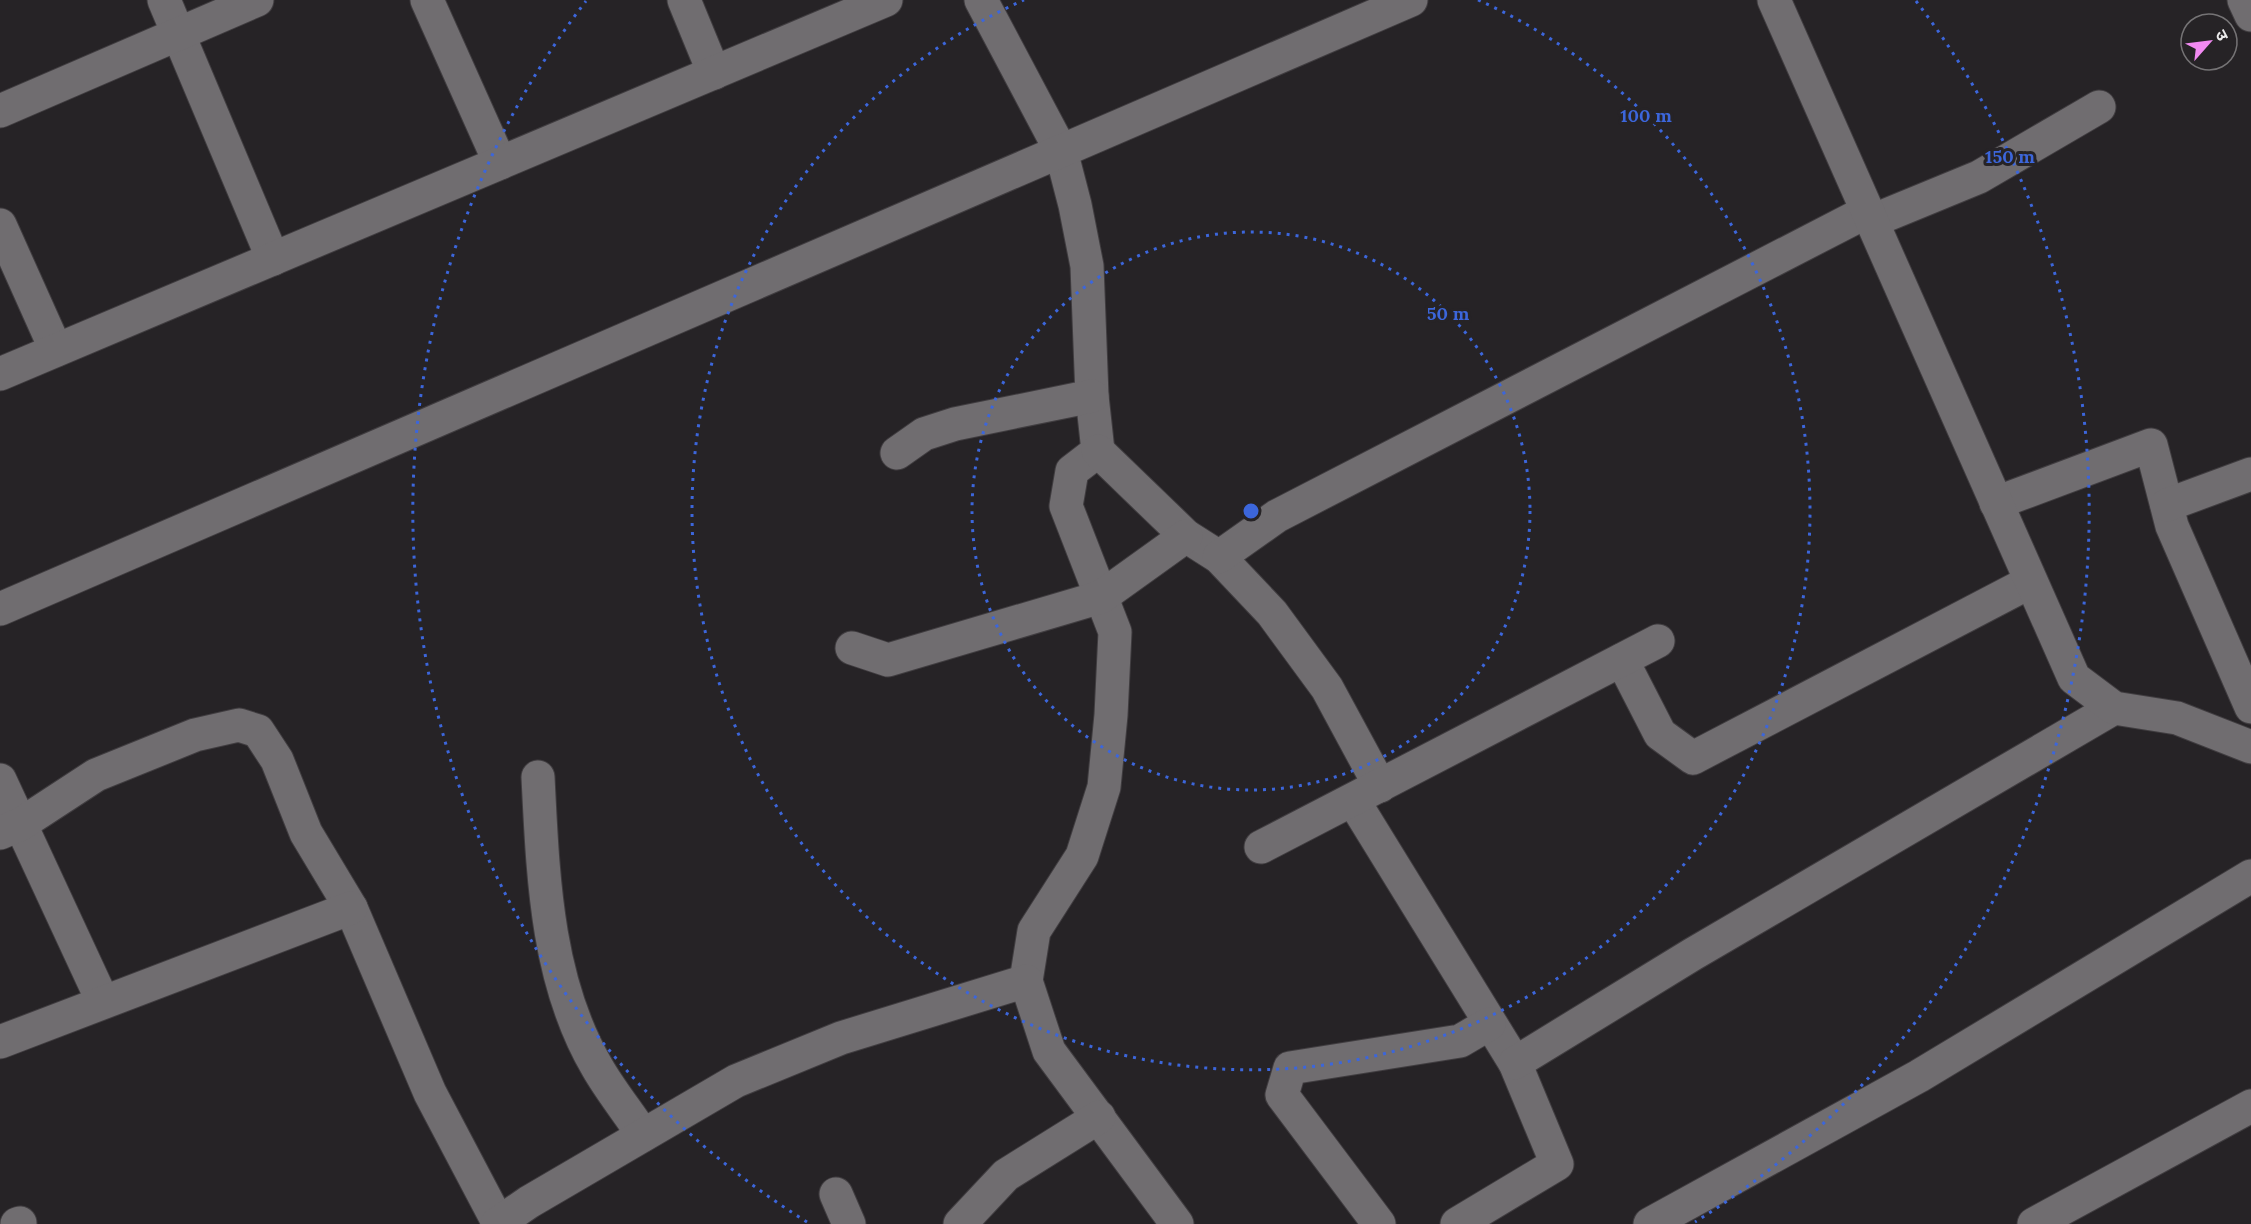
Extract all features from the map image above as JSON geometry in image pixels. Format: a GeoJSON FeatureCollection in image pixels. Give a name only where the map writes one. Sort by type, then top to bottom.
{"type":"FeatureCollection","features":[{"type":"Feature","properties":{"kind":"street"},"geometry":{"type":"LineString","coordinates":[[164,0],[273,259]]}},
{"type":"Feature","properties":{"kind":"street"},"geometry":{"type":"LineString","coordinates":[[0,111],[257,0]]}},
{"type":"Feature","properties":{"kind":"street"},"geometry":{"type":"LineString","coordinates":[[427,0],[501,163]]}},
{"type":"Feature","properties":{"kind":"street"},"geometry":{"type":"LineString","coordinates":[[684,0],[714,73]]}},
{"type":"Feature","properties":{"kind":"street"},"geometry":{"type":"LineString","coordinates":[[0,374],[886,0]]}},
{"type":"Feature","properties":{"kind":"street"},"geometry":{"type":"LineString","coordinates":[[981,0],[1061,151],[1076,205],[1087,266],[1092,396],[1098,451],[1186,536],[1219,557],[1272,613],[1327,688],[1366,793],[1489,1024],[1515,1063],[1557,1164],[1460,1223]]}},
{"type":"Feature","properties":{"kind":"street"},"geometry":{"type":"LineString","coordinates":[[0,609],[1411,0]]}},
{"type":"Feature","properties":{"kind":"street"},"geometry":{"type":"LineString","coordinates":[[1774,0],[2074,678],[2114,708],[2177,718],[2251,747]]}},
{"type":"Feature","properties":{"kind":"street"},"geometry":{"type":"LineString","coordinates":[[2244,0],[2251,15]]}},
{"type":"Feature","properties":{"kind":"street"},"geometry":{"type":"LineString","coordinates":[[1219,557],[1277,516],[1870,216],[1979,177],[2099,107]]}},
{"type":"Feature","properties":{"kind":"street"},"geometry":{"type":"LineString","coordinates":[[0,225],[56,350]]}},
{"type":"Feature","properties":{"kind":"street"},"geometry":{"type":"LineString","coordinates":[[897,453],[924,434],[955,424],[1092,396]]}},
{"type":"Feature","properties":{"kind":"street"},"geometry":{"type":"LineString","coordinates":[[1996,503],[2151,445],[2172,525],[2251,707]]}},
{"type":"Feature","properties":{"kind":"street"},"geometry":{"type":"LineString","coordinates":[[1098,451],[1072,471],[1066,506],[1115,632],[1111,715],[1104,787],[1082,856],[1034,931],[1026,981],[1048,1051],[1177,1224]]}},
{"type":"Feature","properties":{"kind":"street"},"geometry":{"type":"LineString","coordinates":[[2167,505],[2251,474]]}},
{"type":"Feature","properties":{"kind":"street"},"geometry":{"type":"LineString","coordinates":[[852,648],[888,660],[1101,597],[1186,536]]}},
{"type":"Feature","properties":{"kind":"street"},"geometry":{"type":"LineString","coordinates":[[1622,660],[1660,734],[1693,758],[2030,582]]}},
{"type":"Feature","properties":{"kind":"street"},"geometry":{"type":"LineString","coordinates":[[1261,847],[1658,641]]}},
{"type":"Feature","properties":{"kind":"street"},"geometry":{"type":"LineString","coordinates":[[1515,1063],[1693,954],[2114,708]]}},
{"type":"Feature","properties":{"kind":"street"},"geometry":{"type":"LineString","coordinates":[[10,828],[96,775],[195,735],[239,725],[258,731],[277,760],[306,833],[351,908],[429,1093],[498,1224],[529,1202],[736,1081],[841,1038],[1026,981]]}},
{"type":"Feature","properties":{"kind":"street"},"geometry":{"type":"LineString","coordinates":[[538,777],[551,938],[571,1010],[596,1066],[643,1135]]}},
{"type":"Feature","properties":{"kind":"street"},"geometry":{"type":"LineString","coordinates":[[0,780],[10,828],[103,1002]]}},
{"type":"Feature","properties":{"kind":"street"},"geometry":{"type":"LineString","coordinates":[[1650,1224],[1919,1076],[2251,876]]}},
{"type":"Feature","properties":{"kind":"street"},"geometry":{"type":"LineString","coordinates":[[0,1042],[351,908]]}},
{"type":"Feature","properties":{"kind":"street"},"geometry":{"type":"LineString","coordinates":[[1379,1224],[1282,1095],[1290,1068],[1460,1041],[1489,1024]]}},
{"type":"Feature","properties":{"kind":"street"},"geometry":{"type":"LineString","coordinates":[[2034,1224],[2251,1106]]}},
{"type":"Feature","properties":{"kind":"street"},"geometry":{"type":"LineString","coordinates":[[960,1224],[1006,1175],[1099,1117]]}},
{"type":"Feature","properties":{"kind":"street"},"geometry":{"type":"LineString","coordinates":[[836,1194],[849,1224]]}}]}
